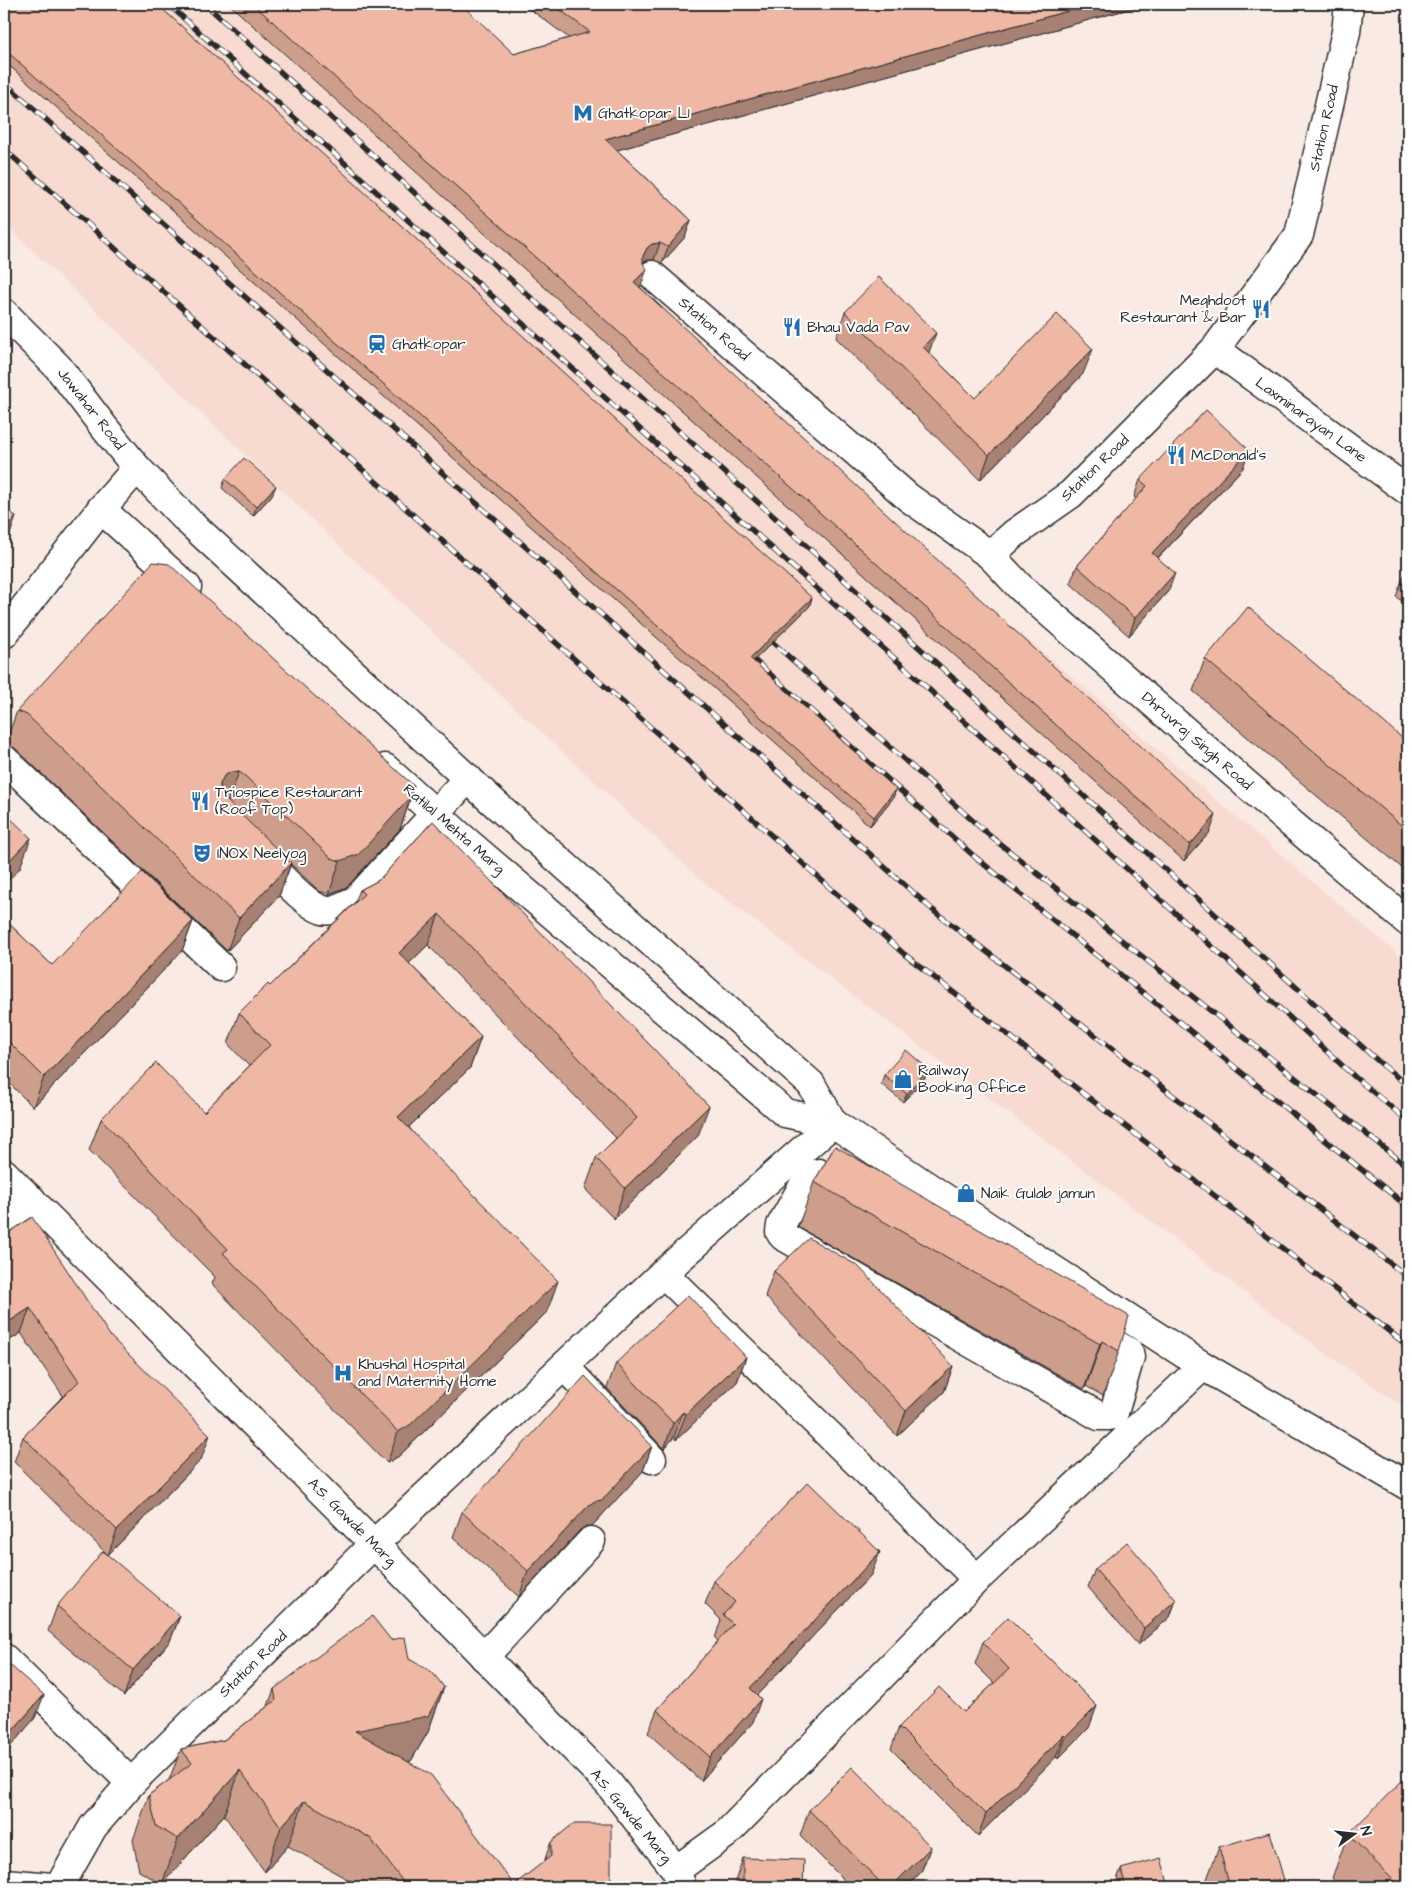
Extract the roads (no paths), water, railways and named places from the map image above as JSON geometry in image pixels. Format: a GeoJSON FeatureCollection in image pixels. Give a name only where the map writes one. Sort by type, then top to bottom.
{"type":"FeatureCollection","features":[{"type":"Feature","properties":{"kind":"street","name":"Station Road"},"geometry":{"type":"LineString","coordinates":[[652,275],[908,498],[990,555],[1015,534],[1071,494],[1215,349],[1299,235],[1346,32],[1349,4]]}},
{"type":"Feature","properties":{"kind":"street","name":"Jawahar Road"},"geometry":{"type":"LineString","coordinates":[[4,314],[58,367],[137,468],[187,520],[468,778],[811,1084],[833,1123]]}},
{"type":"Feature","properties":{"kind":"street","name":"Laxminarayan Lane"},"geometry":{"type":"LineString","coordinates":[[1215,349],[1408,491]]}},
{"type":"Feature","properties":{"kind":"street"},"geometry":{"type":"LineString","coordinates":[[4,634],[101,509],[137,468]]}},
{"type":"Feature","properties":{"kind":"street"},"geometry":{"type":"LineString","coordinates":[[101,509],[206,604]]}},
{"type":"Feature","properties":{"kind":"street","name":"Dhruvraj Singh Road"},"geometry":{"type":"LineString","coordinates":[[990,555],[1020,587],[1293,825],[1408,922]]}},
{"type":"Feature","properties":{"kind":"street","name":"Ratilal Mehta Marg"},"geometry":{"type":"LineString","coordinates":[[364,749],[436,814],[785,1113],[833,1123]]}},
{"type":"Feature","properties":{"kind":"street"},"geometry":{"type":"LineString","coordinates":[[4,759],[221,967]]}},
{"type":"Feature","properties":{"kind":"street"},"geometry":{"type":"LineString","coordinates":[[243,840],[310,904],[324,910],[332,910],[356,900],[468,778]]}},
{"type":"Feature","properties":{"kind":"street","name":"Station Road"},"geometry":{"type":"LineString","coordinates":[[59,1887],[93,1827],[131,1783],[374,1544],[664,1273],[833,1123]]}},
{"type":"Feature","properties":{"kind":"street"},"geometry":{"type":"LineString","coordinates":[[833,1123],[1006,1239],[1203,1366],[1408,1486]]}},
{"type":"Feature","properties":{"kind":"street"},"geometry":{"type":"LineString","coordinates":[[859,1196],[882,1155]]}},
{"type":"Feature","properties":{"kind":"street"},"geometry":{"type":"LineString","coordinates":[[778,1172],[804,1186]]}},
{"type":"Feature","properties":{"kind":"street","name":"A.S. Gawde Marg"},"geometry":{"type":"LineString","coordinates":[[4,1173],[374,1544],[608,1783],[679,1879]]}},
{"type":"Feature","properties":{"kind":"street"},"geometry":{"type":"LineString","coordinates":[[819,1173],[859,1196],[1129,1352],[1130,1357],[1114,1413],[1110,1416],[1099,1416],[788,1240],[780,1232],[781,1225],[808,1177],[814,1174],[819,1173]]}},
{"type":"Feature","properties":{"kind":"street"},"geometry":{"type":"LineString","coordinates":[[4,1219],[32,1200]]}},
{"type":"Feature","properties":{"kind":"street"},"geometry":{"type":"LineString","coordinates":[[664,1273],[977,1579]]}},
{"type":"Feature","properties":{"kind":"street"},"geometry":{"type":"LineString","coordinates":[[564,1366],[652,1459]]}},
{"type":"Feature","properties":{"kind":"street"},"geometry":{"type":"LineString","coordinates":[[679,1879],[726,1834],[977,1579],[1203,1366]]}},
{"type":"Feature","properties":{"kind":"street"},"geometry":{"type":"LineString","coordinates":[[484,1657],[592,1541]]}},
{"type":"Feature","properties":{"kind":"street"},"geometry":{"type":"LineString","coordinates":[[4,1658],[131,1783]]}},
{"type":"Feature","properties":{"kind":"street"},"geometry":{"type":"LineString","coordinates":[[4,1883],[52,1887]]}},
{"type":"Feature","properties":{"kind":"railway"},"geometry":{"type":"LineString","coordinates":[[168,4],[1035,785],[1356,1078],[1408,1121]]}},
{"type":"Feature","properties":{"kind":"railway"},"geometry":{"type":"LineString","coordinates":[[205,4],[1408,1086]]}},
{"type":"Feature","properties":{"kind":"railway"},"geometry":{"type":"LineString","coordinates":[[4,82],[934,911],[1408,1277]]}},
{"type":"Feature","properties":{"kind":"railway"},"geometry":{"type":"LineString","coordinates":[[4,149],[904,954],[1408,1346]]}},
{"type":"Feature","properties":{"kind":"railway"},"geometry":{"type":"LineString","coordinates":[[761,632],[990,836],[1408,1167]]}},
{"type":"Feature","properties":{"kind":"railway"},"geometry":{"type":"LineString","coordinates":[[743,650],[975,857],[1408,1207]]}},
{"type":"Feature","properties":{"kind":"place","name":"Ghatkopar L1"},"geometry":{"type":"Point","coordinates":[583,113]}},
{"type":"Feature","properties":{"kind":"place","name":"Meghdoot Restaurant & Bar"},"geometry":{"type":"Point","coordinates":[1261,309]}},
{"type":"Feature","properties":{"kind":"place","name":"Bhau Vada Pav"},"geometry":{"type":"Point","coordinates":[792,327]}},
{"type":"Feature","properties":{"kind":"place","name":"Ghatkopar"},"geometry":{"type":"Point","coordinates":[377,344]}},
{"type":"Feature","properties":{"kind":"place","name":"McDonald's"},"geometry":{"type":"Point","coordinates":[1176,455]}},
{"type":"Feature","properties":{"kind":"place","name":"Triospice Restaurant (Roof Top)"},"geometry":{"type":"Point","coordinates":[200,801]}},
{"type":"Feature","properties":{"kind":"place","name":"INOX Neelyog"},"geometry":{"type":"Point","coordinates":[202,853]}},
{"type":"Feature","properties":{"kind":"place","name":"Railway Booking Office"},"geometry":{"type":"Point","coordinates":[903,1079]}},
{"type":"Feature","properties":{"kind":"place","name":"Naik Gulab jamun"},"geometry":{"type":"Point","coordinates":[966,1193]}},
{"type":"Feature","properties":{"kind":"place","name":"Khushal Hospital and Maternity Home"},"geometry":{"type":"Point","coordinates":[343,1373]}}]}
